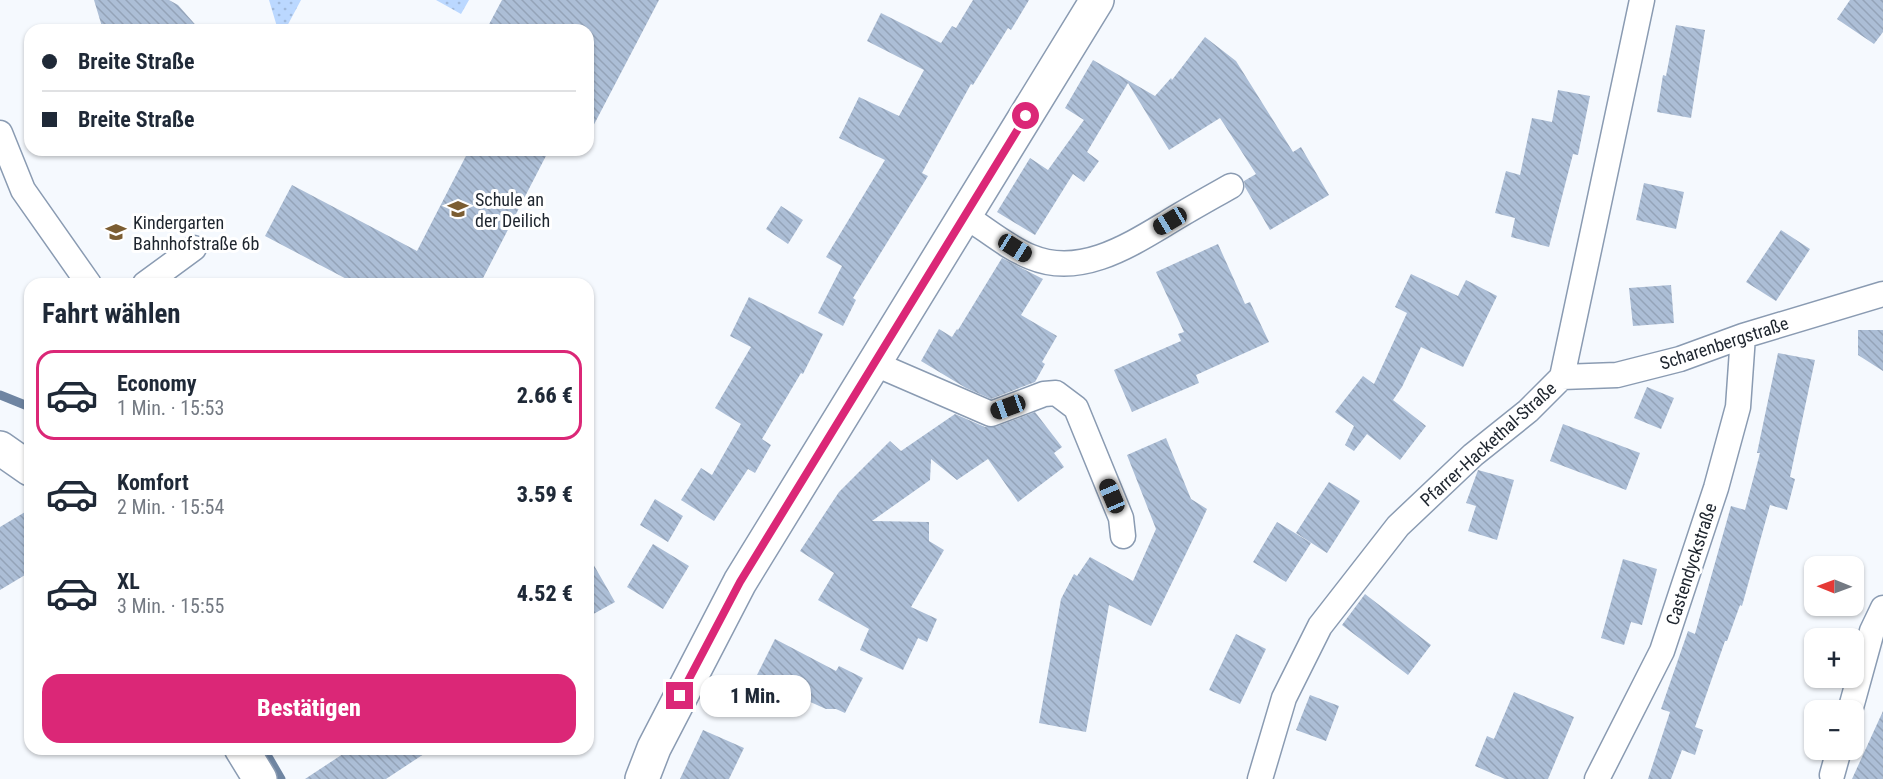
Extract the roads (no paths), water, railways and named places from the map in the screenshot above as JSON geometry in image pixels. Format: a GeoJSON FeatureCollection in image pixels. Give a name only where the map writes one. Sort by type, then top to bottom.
{"type":"FeatureCollection","features":[{"type":"Feature","properties":{"kind":"street"},"geometry":{"type":"LineString","coordinates":[[642,779],[654,748],[740,582],[1097,0]]}},
{"type":"Feature","properties":{"kind":"street","name":"Pfarrer-Hackethal-Straße"},"geometry":{"type":"LineString","coordinates":[[1260,779],[1284,698],[1320,626],[1398,526],[1473,455],[1528,411],[1562,377],[1642,0]]}},
{"type":"Feature","properties":{"kind":"street"},"geometry":{"type":"LineString","coordinates":[[0,133],[23,190],[84,278]]}},
{"type":"Feature","properties":{"kind":"street"},"geometry":{"type":"LineString","coordinates":[[965,216],[1030,257],[1048,262],[1071,264],[1108,256],[1231,186]]}},
{"type":"Feature","properties":{"kind":"street"},"geometry":{"type":"LineString","coordinates":[[153,278],[194,248]]}},
{"type":"Feature","properties":{"kind":"street","name":"Scharenbergstraße"},"geometry":{"type":"LineString","coordinates":[[1562,377],[1617,375],[1680,359],[1743,336],[1883,294]]}},
{"type":"Feature","properties":{"kind":"street","name":"Castendyckstraße"},"geometry":{"type":"LineString","coordinates":[[1597,779],[1662,651],[1716,488],[1738,407],[1743,336]]}},
{"type":"Feature","properties":{"kind":"street"},"geometry":{"type":"LineString","coordinates":[[873,363],[991,414],[1044,394],[1056,393],[1076,408],[1121,518],[1123,536]]}},
{"type":"Feature","properties":{"kind":"street"},"geometry":{"type":"LineString","coordinates":[[0,448],[24,465]]}},
{"type":"Feature","properties":{"kind":"street"},"geometry":{"type":"LineString","coordinates":[[1853,700],[1872,631],[1883,608]]}},
{"type":"Feature","properties":{"kind":"street"},"geometry":{"type":"LineString","coordinates":[[245,755],[260,779]]}},
{"type":"Feature","properties":{"kind":"street"},"geometry":{"type":"LineString","coordinates":[[1832,775],[1836,760]]}},
{"type":"Feature","properties":{"kind":"waterway"},"geometry":{"type":"LineString","coordinates":[[0,395],[24,405]]}},
{"type":"Feature","properties":{"kind":"waterway"},"geometry":{"type":"LineString","coordinates":[[267,755],[281,779]]}},
{"type":"Feature","properties":{"kind":"place","name":"Schule an der Deilich"},"geometry":{"type":"Point","coordinates":[458,209]}},
{"type":"Feature","properties":{"kind":"place","name":"Kindergarten Bahnhofstraße 6b"},"geometry":{"type":"Point","coordinates":[116,232]}}]}
